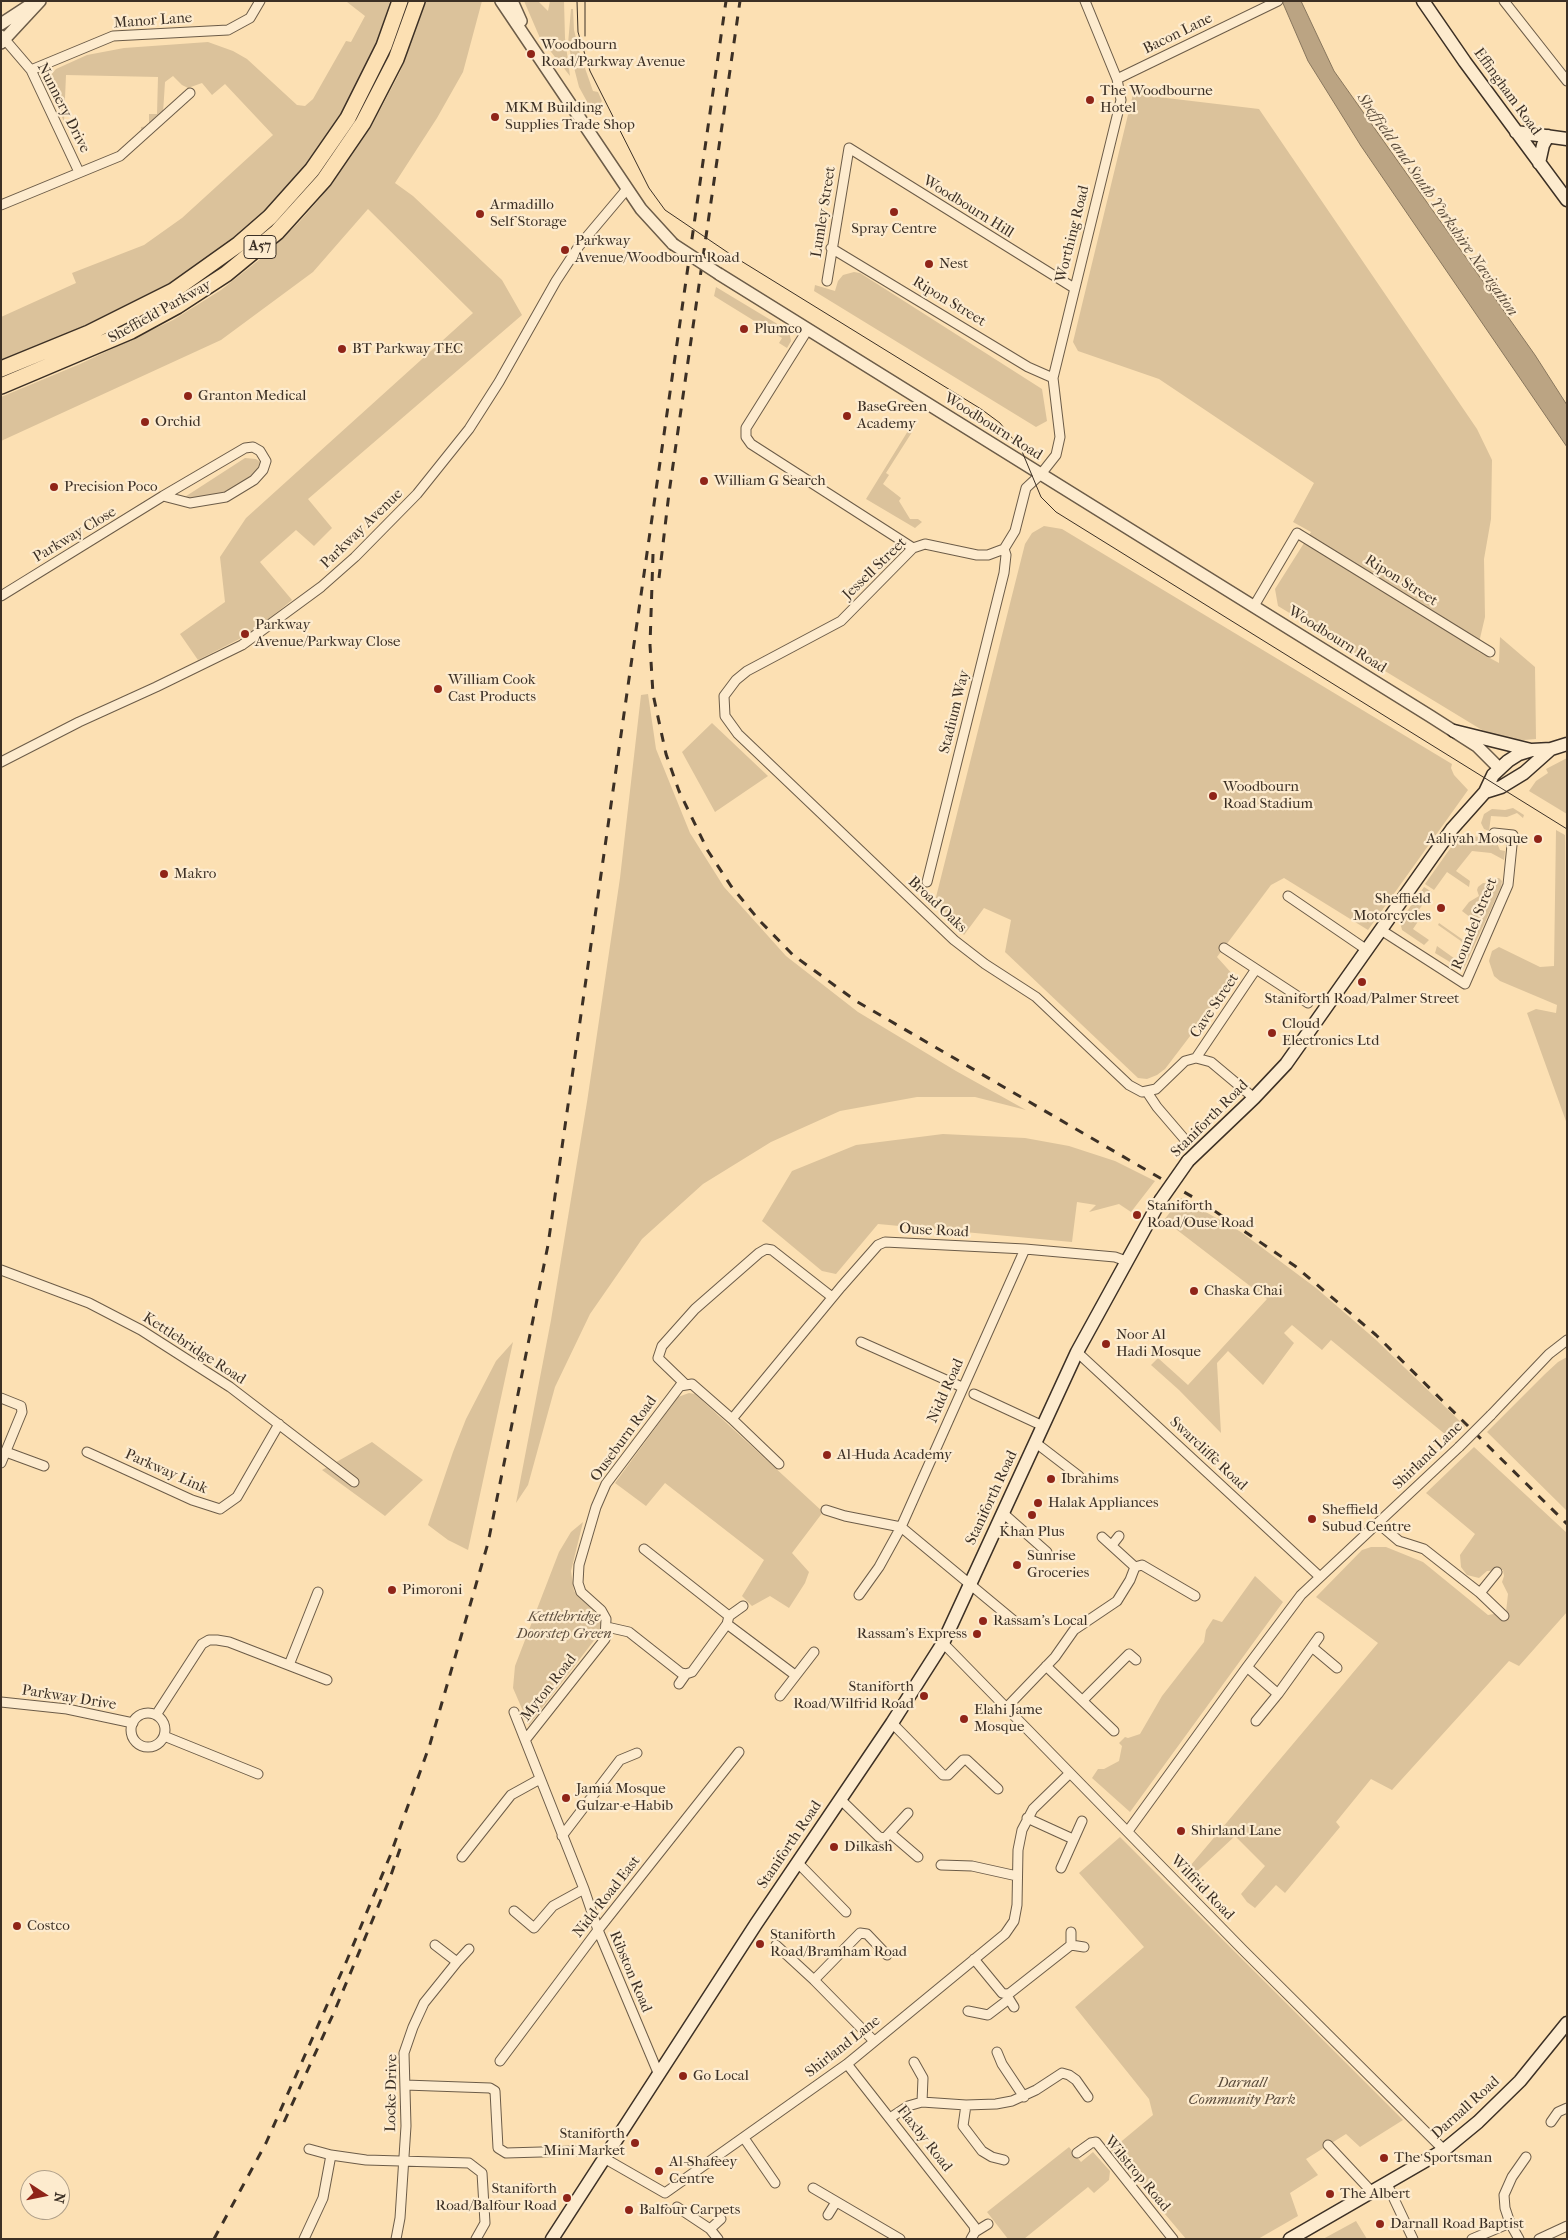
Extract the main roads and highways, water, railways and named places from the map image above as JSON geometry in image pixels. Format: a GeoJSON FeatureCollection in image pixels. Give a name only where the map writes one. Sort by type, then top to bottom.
{"type":"FeatureCollection","features":[{"type":"Feature","properties":{"kind":"highway","name":"Sheffield Parkway"},"geometry":{"type":"LineString","coordinates":[[1,369],[89,333],[173,291],[207,269],[270,217],[312,170],[348,118],[380,55],[400,1]]}},
{"type":"Feature","properties":{"kind":"highway","name":"Sheffield Parkway"},"geometry":{"type":"LineString","coordinates":[[1,386],[122,335],[177,306],[226,274],[277,232],[324,180],[363,123],[396,59],[417,1]]}},
{"type":"Feature","properties":{"kind":"main road","name":"Effingham Road"},"geometry":{"type":"LineString","coordinates":[[1423,1],[1567,200]]}},
{"type":"Feature","properties":{"kind":"main road"},"geometry":{"type":"LineString","coordinates":[[1516,132],[1567,139]]}},
{"type":"Feature","properties":{"kind":"main road"},"geometry":{"type":"LineString","coordinates":[[1539,163],[1543,145],[1548,136]]}},
{"type":"Feature","properties":{"kind":"main road"},"geometry":{"type":"LineString","coordinates":[[1454,731],[1536,754],[1524,773],[1501,787],[1485,792]]}},
{"type":"Feature","properties":{"kind":"main road","name":"Staniforth Road"},"geometry":{"type":"LineString","coordinates":[[553,2238],[797,1862],[892,1724],[943,1643],[1077,1352],[1160,1202],[1188,1162],[1286,1064],[1452,829],[1485,792],[1489,780],[1499,768],[1519,754],[1536,754],[1567,744]]}},
{"type":"Feature","properties":{"kind":"main road"},"geometry":{"type":"LineString","coordinates":[[1499,768],[1502,774],[1501,787]]}},
{"type":"Feature","properties":{"kind":"main road","name":"Darnall Road"},"geometry":{"type":"LineString","coordinates":[[1290,2239],[1444,2150],[1478,2122],[1520,2081],[1567,2024]]}},
{"type":"Feature","properties":{"kind":"tram line"},"geometry":{"type":"LineString","coordinates":[[577,1],[578,32],[590,71],[649,188],[665,210],[733,256],[981,409],[1000,423],[1021,449],[1041,497],[1056,512],[1567,829]]}},
{"type":"Feature","properties":{"kind":"tram line"},"geometry":{"type":"LineString","coordinates":[[585,1],[585,36]]}},
{"type":"Feature","properties":{"kind":"railway"},"geometry":{"type":"LineString","coordinates":[[214,2239],[266,2143],[347,1960],[390,1856],[430,1744],[488,1543],[548,1245],[726,1]]}},
{"type":"Feature","properties":{"kind":"railway"},"geometry":{"type":"LineString","coordinates":[[659,578],[669,493],[740,1]]}},
{"type":"Feature","properties":{"kind":"railway"},"geometry":{"type":"LineString","coordinates":[[653,554],[650,645],[653,694],[666,754],[679,791],[708,851],[731,886],[759,920],[793,955],[856,1001],[1203,1203],[1295,1266],[1376,1335],[1567,1524]]}},
{"type":"Feature","properties":{"kind":"railway"},"geometry":{"type":"LineString","coordinates":[[284,2122],[335,2010],[390,1878],[401,1846]]}},
{"type":"Feature","properties":{"kind":"place","name":"Woodbourn Road/Parkway Avenue"},"geometry":{"type":"Point","coordinates":[531,54]}},
{"type":"Feature","properties":{"kind":"place","name":"The Woodbourne Hotel"},"geometry":{"type":"Point","coordinates":[1090,100]}},
{"type":"Feature","properties":{"kind":"place","name":"MKM Building Supplies Trade Shop"},"geometry":{"type":"Point","coordinates":[495,117]}},
{"type":"Feature","properties":{"kind":"place","name":"Spray Centre"},"geometry":{"type":"Point","coordinates":[894,212]}},
{"type":"Feature","properties":{"kind":"place","name":"Armadillo Self Storage"},"geometry":{"type":"Point","coordinates":[480,214]}},
{"type":"Feature","properties":{"kind":"place","name":"Parkway Avenue/Woodbourn Road"},"geometry":{"type":"Point","coordinates":[565,250]}},
{"type":"Feature","properties":{"kind":"place","name":"Nest"},"geometry":{"type":"Point","coordinates":[929,264]}},
{"type":"Feature","properties":{"kind":"place","name":"Plumco"},"geometry":{"type":"Point","coordinates":[744,329]}},
{"type":"Feature","properties":{"kind":"place","name":"BT Parkway TEC"},"geometry":{"type":"Point","coordinates":[342,349]}},
{"type":"Feature","properties":{"kind":"place","name":"Granton Medical"},"geometry":{"type":"Point","coordinates":[188,396]}},
{"type":"Feature","properties":{"kind":"place","name":"BaseGreen Academy"},"geometry":{"type":"Point","coordinates":[847,416]}},
{"type":"Feature","properties":{"kind":"place","name":"Orchid"},"geometry":{"type":"Point","coordinates":[145,422]}},
{"type":"Feature","properties":{"kind":"place","name":"William G Search"},"geometry":{"type":"Point","coordinates":[704,481]}},
{"type":"Feature","properties":{"kind":"place","name":"Precision Poco"},"geometry":{"type":"Point","coordinates":[54,487]}},
{"type":"Feature","properties":{"kind":"place","name":"Parkway Avenue/Parkway Close"},"geometry":{"type":"Point","coordinates":[245,634]}},
{"type":"Feature","properties":{"kind":"place","name":"William Cook Cast Products"},"geometry":{"type":"Point","coordinates":[438,689]}},
{"type":"Feature","properties":{"kind":"place","name":"Woodbourn Road Stadium"},"geometry":{"type":"Point","coordinates":[1213,796]}},
{"type":"Feature","properties":{"kind":"place","name":"Aaliyah Mosque"},"geometry":{"type":"Point","coordinates":[1538,839]}},
{"type":"Feature","properties":{"kind":"place","name":"Makro"},"geometry":{"type":"Point","coordinates":[164,874]}},
{"type":"Feature","properties":{"kind":"place","name":"Sheffield Motorcycles"},"geometry":{"type":"Point","coordinates":[1441,908]}},
{"type":"Feature","properties":{"kind":"place","name":"Staniforth Road/Palmer Street"},"geometry":{"type":"Point","coordinates":[1362,982]}},
{"type":"Feature","properties":{"kind":"place","name":"Cloud Electronics Ltd"},"geometry":{"type":"Point","coordinates":[1272,1033]}},
{"type":"Feature","properties":{"kind":"place","name":"Staniforth Road/Ouse Road"},"geometry":{"type":"Point","coordinates":[1137,1215]}},
{"type":"Feature","properties":{"kind":"place","name":"Chaska Chai"},"geometry":{"type":"Point","coordinates":[1194,1291]}},
{"type":"Feature","properties":{"kind":"place","name":"Noor Al Hadi Mosque"},"geometry":{"type":"Point","coordinates":[1106,1344]}},
{"type":"Feature","properties":{"kind":"place","name":"Al-Huda Academy"},"geometry":{"type":"Point","coordinates":[827,1455]}},
{"type":"Feature","properties":{"kind":"place","name":"Ibrahims"},"geometry":{"type":"Point","coordinates":[1051,1479]}},
{"type":"Feature","properties":{"kind":"place","name":"Halak Appliances"},"geometry":{"type":"Point","coordinates":[1038,1503]}},
{"type":"Feature","properties":{"kind":"place","name":"Khan Plus"},"geometry":{"type":"Point","coordinates":[1032,1515]}},
{"type":"Feature","properties":{"kind":"place","name":"Sheffield Subud Centre"},"geometry":{"type":"Point","coordinates":[1312,1519]}},
{"type":"Feature","properties":{"kind":"place","name":"Sunrise Groceries"},"geometry":{"type":"Point","coordinates":[1017,1565]}},
{"type":"Feature","properties":{"kind":"place","name":"Pimoroni"},"geometry":{"type":"Point","coordinates":[392,1590]}},
{"type":"Feature","properties":{"kind":"place","name":"Rassam's Local"},"geometry":{"type":"Point","coordinates":[983,1621]}},
{"type":"Feature","properties":{"kind":"place","name":"Rassam's Express"},"geometry":{"type":"Point","coordinates":[977,1634]}},
{"type":"Feature","properties":{"kind":"place","name":"Staniforth Road/Wilfrid Road"},"geometry":{"type":"Point","coordinates":[924,1696]}},
{"type":"Feature","properties":{"kind":"place","name":"Elahi Jame Mosque"},"geometry":{"type":"Point","coordinates":[964,1719]}},
{"type":"Feature","properties":{"kind":"place","name":"Jamia Mosque Gulzar-e-Habib"},"geometry":{"type":"Point","coordinates":[566,1798]}},
{"type":"Feature","properties":{"kind":"place","name":"Shirland Lane"},"geometry":{"type":"Point","coordinates":[1181,1831]}},
{"type":"Feature","properties":{"kind":"place","name":"Dilkash"},"geometry":{"type":"Point","coordinates":[834,1847]}},
{"type":"Feature","properties":{"kind":"place","name":"Costco"},"geometry":{"type":"Point","coordinates":[17,1926]}},
{"type":"Feature","properties":{"kind":"place","name":"Staniforth Road/Bramham Road"},"geometry":{"type":"Point","coordinates":[760,1944]}},
{"type":"Feature","properties":{"kind":"place","name":"Go Local"},"geometry":{"type":"Point","coordinates":[683,2076]}},
{"type":"Feature","properties":{"kind":"place","name":"Staniforth Mini Market"},"geometry":{"type":"Point","coordinates":[635,2143]}},
{"type":"Feature","properties":{"kind":"place","name":"The Sportsman"},"geometry":{"type":"Point","coordinates":[1384,2158]}},
{"type":"Feature","properties":{"kind":"place","name":"Al-Shafeey Centre"},"geometry":{"type":"Point","coordinates":[659,2171]}},
{"type":"Feature","properties":{"kind":"place","name":"The Albert"},"geometry":{"type":"Point","coordinates":[1330,2194]}},
{"type":"Feature","properties":{"kind":"place","name":"Staniforth Road/Balfour Road"},"geometry":{"type":"Point","coordinates":[567,2198]}},
{"type":"Feature","properties":{"kind":"place","name":"Balfour Carpets"},"geometry":{"type":"Point","coordinates":[629,2210]}},
{"type":"Feature","properties":{"kind":"place","name":"Darnall Road Baptist"},"geometry":{"type":"Point","coordinates":[1380,2224]}},
{"type":"Feature","properties":{"kind":"water label","name":"Sheffield and South Yorkshire Navigation"},"geometry":{"type":"Point","coordinates":[1437,205]}},
{"type":"Feature","properties":{"kind":"park label","name":"Kettlebridge Doorstep Green"},"geometry":{"type":"Point","coordinates":[564,1626]}},
{"type":"Feature","properties":{"kind":"park label","name":"Darnall Community Park"},"geometry":{"type":"Point","coordinates":[1242,2092]}}]}
